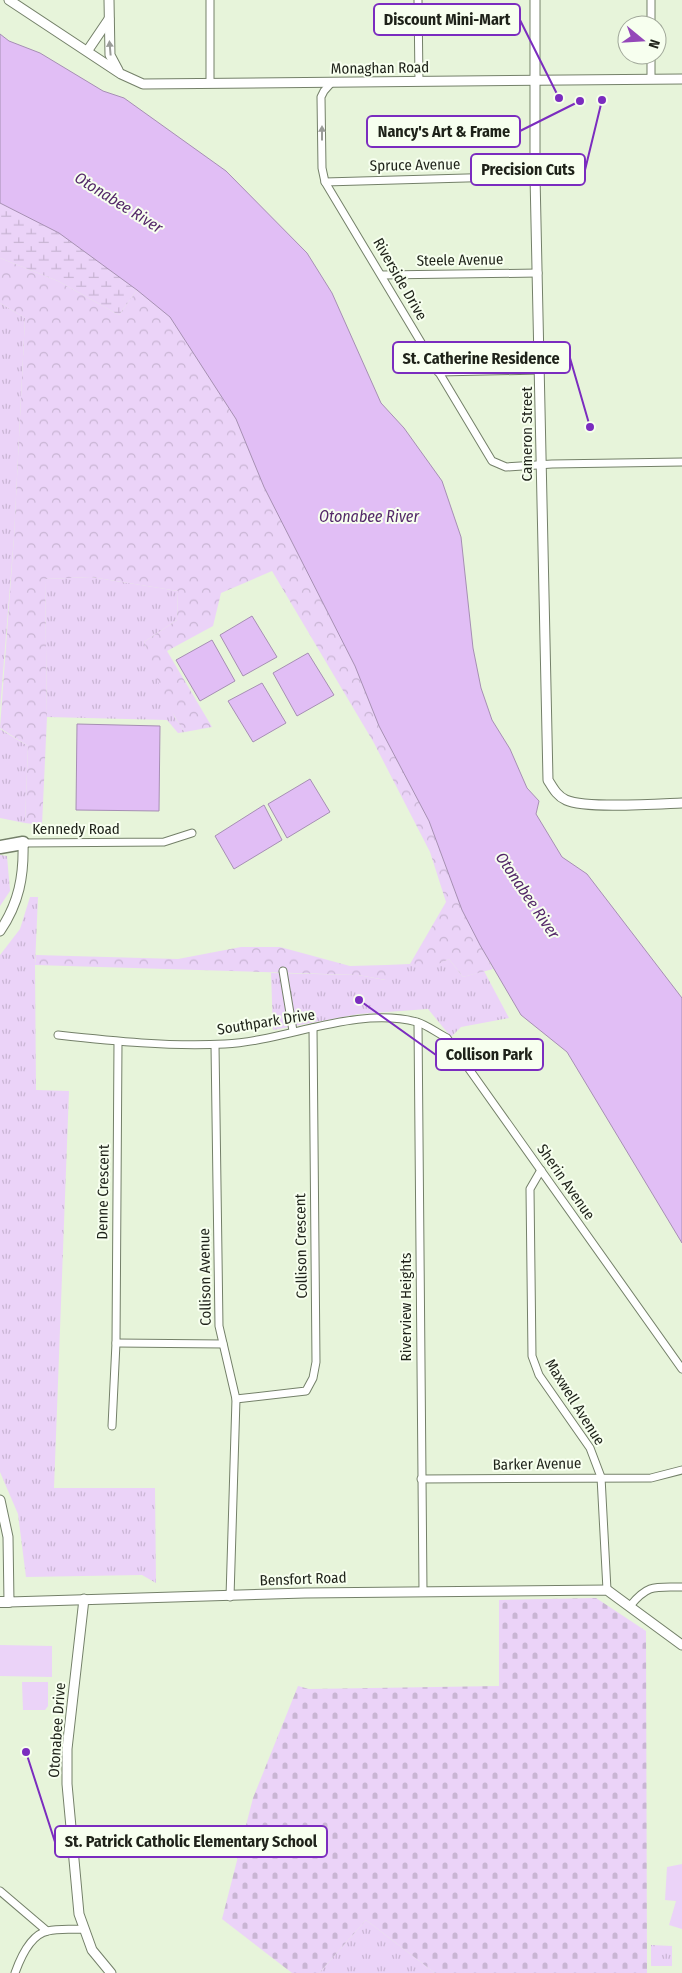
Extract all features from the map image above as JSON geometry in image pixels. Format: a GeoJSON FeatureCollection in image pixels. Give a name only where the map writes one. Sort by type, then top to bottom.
{"type":"FeatureCollection","features":[{"type":"Feature","properties":{"kind":"highway"},"geometry":{"type":"LineString","coordinates":[[0,838],[23,843]]}},
{"type":"Feature","properties":{"kind":"highway"},"geometry":{"type":"LineString","coordinates":[[0,847],[23,843]]}},
{"type":"Feature","properties":{"kind":"street","name":"Monaghan Road"},"geometry":{"type":"LineString","coordinates":[[9,0],[88,50],[121,74],[143,84],[682,79]]}},
{"type":"Feature","properties":{"kind":"street"},"geometry":{"type":"LineString","coordinates":[[109,0],[110,54],[121,74]]}},
{"type":"Feature","properties":{"kind":"street"},"geometry":{"type":"LineString","coordinates":[[210,0],[210,83]]}},
{"type":"Feature","properties":{"kind":"street"},"geometry":{"type":"LineString","coordinates":[[418,0],[419,81]]}},
{"type":"Feature","properties":{"kind":"street","name":"Cameron Street"},"geometry":{"type":"LineString","coordinates":[[535,0],[535,176],[541,370],[541,464],[548,780],[556,793],[566,801],[587,805],[682,803]]}},
{"type":"Feature","properties":{"kind":"street"},"geometry":{"type":"LineString","coordinates":[[651,0],[651,15]]}},
{"type":"Feature","properties":{"kind":"street"},"geometry":{"type":"LineString","coordinates":[[88,50],[109,18]]}},
{"type":"Feature","properties":{"kind":"street"},"geometry":{"type":"LineString","coordinates":[[650,79],[651,65]]}},
{"type":"Feature","properties":{"kind":"street","name":"Riverside Drive"},"geometry":{"type":"LineString","coordinates":[[332,82],[321,97],[322,168],[325,182],[492,461],[506,467],[541,464],[682,462]]}},
{"type":"Feature","properties":{"kind":"street","name":"Spruce Avenue"},"geometry":{"type":"LineString","coordinates":[[325,182],[535,176]]}},
{"type":"Feature","properties":{"kind":"street","name":"Steele Avenue"},"geometry":{"type":"LineString","coordinates":[[382,275],[538,272]]}},
{"type":"Feature","properties":{"kind":"street"},"geometry":{"type":"LineString","coordinates":[[438,372],[541,370]]}},
{"type":"Feature","properties":{"kind":"street","name":"Kennedy Road"},"geometry":{"type":"LineString","coordinates":[[0,931],[20,888],[24,869],[23,843],[164,842],[192,833]]}},
{"type":"Feature","properties":{"kind":"street"},"geometry":{"type":"LineString","coordinates":[[283,970],[294,1031]]}},
{"type":"Feature","properties":{"kind":"street","name":"Southpark Drive"},"geometry":{"type":"LineString","coordinates":[[58,1035],[118,1042],[215,1044],[361,1020],[392,1018],[418,1023]]}},
{"type":"Feature","properties":{"kind":"street","name":"Sherin Avenue"},"geometry":{"type":"LineString","coordinates":[[418,1023],[447,1038],[682,1369]]}},
{"type":"Feature","properties":{"kind":"street","name":"Riverview Heights"},"geometry":{"type":"LineString","coordinates":[[418,1023],[423,1591]]}},
{"type":"Feature","properties":{"kind":"street","name":"Collison Crescent"},"geometry":{"type":"LineString","coordinates":[[236,1399],[306,1391],[313,1378],[316,1362],[313,1028]]}},
{"type":"Feature","properties":{"kind":"street","name":"Denne Crescent"},"geometry":{"type":"LineString","coordinates":[[112,1426],[116,1343],[118,1042]]}},
{"type":"Feature","properties":{"kind":"street","name":"Collison Avenue"},"geometry":{"type":"LineString","coordinates":[[215,1044],[219,1326],[236,1399],[230,1597]]}},
{"type":"Feature","properties":{"kind":"street","name":"Maxwell Avenue"},"geometry":{"type":"LineString","coordinates":[[541,1170],[530,1189],[532,1356],[539,1375],[590,1448],[601,1477],[607,1590]]}},
{"type":"Feature","properties":{"kind":"street"},"geometry":{"type":"LineString","coordinates":[[116,1343],[223,1344]]}},
{"type":"Feature","properties":{"kind":"street","name":"Barker Avenue"},"geometry":{"type":"LineString","coordinates":[[421,1479],[651,1478],[682,1470]]}},
{"type":"Feature","properties":{"kind":"street"},"geometry":{"type":"LineString","coordinates":[[0,1500],[8,1537],[5,1602]]}},
{"type":"Feature","properties":{"kind":"street"},"geometry":{"type":"LineString","coordinates":[[630,1606],[641,1593],[652,1587],[682,1587]]}},
{"type":"Feature","properties":{"kind":"street"},"geometry":{"type":"LineString","coordinates":[[607,1590],[682,1645]]}},
{"type":"Feature","properties":{"kind":"street","name":"Bensfort Road"},"geometry":{"type":"LineString","coordinates":[[5,1602],[423,1591],[607,1590]]}},
{"type":"Feature","properties":{"kind":"street","name":"Otonabee Drive"},"geometry":{"type":"LineString","coordinates":[[84,1599],[66,1749],[72,1852],[77,1904],[84,1929],[92,1950],[111,1973]]}},
{"type":"Feature","properties":{"kind":"street"},"geometry":{"type":"LineString","coordinates":[[0,1891],[47,1931]]}},
{"type":"Feature","properties":{"kind":"street"},"geometry":{"type":"LineString","coordinates":[[14,1973],[28,1947],[47,1931],[84,1929]]}},
{"type":"Feature","properties":{"kind":"green space"},"geometry":{"type":"Polygon","coordinates":[[[0,203],[59,233],[137,290],[119,315],[58,281],[0,258],[0,203]]]}},
{"type":"Feature","properties":{"kind":"green space"},"geometry":{"type":"Polygon","coordinates":[[[0,258],[58,281],[119,315],[137,290],[170,317],[236,419],[264,487],[355,666],[379,726],[429,821],[462,910],[493,969],[463,977],[449,959],[426,970],[410,964],[446,902],[430,852],[374,743],[272,571],[221,593],[213,626],[167,651],[212,727],[185,732],[166,700],[144,642],[177,620],[178,591],[91,577],[45,579],[47,717],[42,825],[25,823],[28,746],[0,728],[14,537],[25,318],[0,303],[0,258]]]}},
{"type":"Feature","properties":{"kind":"green space"},"geometry":{"type":"Polygon","coordinates":[[[0,303],[25,318],[14,537],[0,709],[0,303]]]}},
{"type":"Feature","properties":{"kind":"green space"},"geometry":{"type":"Polygon","coordinates":[[[91,577],[178,591],[177,620],[144,642],[175,718],[185,732],[178,733],[167,720],[47,717],[45,579],[91,577]]]}},
{"type":"Feature","properties":{"kind":"green space"},"geometry":{"type":"Polygon","coordinates":[[[0,729],[28,746],[25,823],[0,818],[0,729]]]}},
{"type":"Feature","properties":{"kind":"green space"},"geometry":{"type":"Polygon","coordinates":[[[0,855],[7,856],[10,891],[0,906],[0,855]]]}},
{"type":"Feature","properties":{"kind":"green space"},"geometry":{"type":"Polygon","coordinates":[[[30,897],[38,897],[35,965],[36,1090],[69,1091],[54,1488],[155,1488],[156,1583],[142,1575],[26,1577],[18,1514],[0,1472],[0,955],[20,929],[30,897]]]}},
{"type":"Feature","properties":{"kind":"green space"},"geometry":{"type":"Polygon","coordinates":[[[241,947],[280,947],[350,966],[386,965],[386,980],[358,975],[35,965],[36,955],[178,959],[241,947]]]}},
{"type":"Feature","properties":{"kind":"green space"},"geometry":{"type":"Polygon","coordinates":[[[449,959],[463,977],[484,971],[509,1018],[461,1027],[451,1037],[428,1009],[359,1014],[273,1030],[271,973],[358,975],[385,980],[386,965],[410,964],[426,969],[449,959]]]}},
{"type":"Feature","properties":{"kind":"green space"},"geometry":{"type":"Polygon","coordinates":[[[596,1598],[646,1631],[647,1973],[435,1973],[366,1920],[319,1973],[292,1973],[222,1919],[253,1798],[298,1686],[309,1689],[499,1686],[499,1600],[596,1598]]]}},
{"type":"Feature","properties":{"kind":"green space"},"geometry":{"type":"Polygon","coordinates":[[[0,1645],[52,1646],[52,1677],[0,1676],[0,1645]]]}},
{"type":"Feature","properties":{"kind":"green space"},"geometry":{"type":"Polygon","coordinates":[[[22,1682],[48,1682],[48,1706],[45,1710],[23,1710],[22,1682]]]}},
{"type":"Feature","properties":{"kind":"green space"},"geometry":{"type":"Polygon","coordinates":[[[682,1864],[682,1929],[669,1925],[676,1901],[665,1900],[667,1867],[682,1864]]]}},
{"type":"Feature","properties":{"kind":"green space"},"geometry":{"type":"Polygon","coordinates":[[[366,1920],[435,1973],[319,1973],[366,1920]]]}},
{"type":"Feature","properties":{"kind":"green space"},"geometry":{"type":"Polygon","coordinates":[[[651,1945],[672,1946],[672,1966],[651,1966],[651,1945]]]}},
{"type":"Feature","properties":{"kind":"water","name":"Otonabee River"},"geometry":{"type":"Polygon","coordinates":[[[0,34],[9,41],[40,53],[103,91],[124,98],[226,171],[307,253],[332,293],[381,403],[404,428],[442,481],[461,537],[473,648],[481,688],[492,720],[510,749],[527,788],[539,801],[536,814],[562,857],[587,874],[682,998],[682,1243],[567,1052],[521,1015],[480,945],[462,910],[429,821],[379,726],[355,666],[264,487],[236,419],[170,317],[137,290],[59,233],[0,203],[0,34]]]}},
{"type":"Feature","properties":{"kind":"water"},"geometry":{"type":"Polygon","coordinates":[[[252,616],[277,657],[243,676],[220,635],[252,616]]]}},
{"type":"Feature","properties":{"kind":"water"},"geometry":{"type":"Polygon","coordinates":[[[212,640],[235,681],[200,701],[176,660],[212,640]]]}},
{"type":"Feature","properties":{"kind":"water"},"geometry":{"type":"Polygon","coordinates":[[[308,653],[334,695],[297,716],[273,673],[308,653]]]}},
{"type":"Feature","properties":{"kind":"water"},"geometry":{"type":"Polygon","coordinates":[[[262,683],[286,723],[253,742],[228,701],[262,683]]]}},
{"type":"Feature","properties":{"kind":"water"},"geometry":{"type":"Polygon","coordinates":[[[77,724],[160,726],[159,811],[76,810],[77,724]]]}},
{"type":"Feature","properties":{"kind":"water"},"geometry":{"type":"Polygon","coordinates":[[[310,779],[330,812],[287,838],[268,804],[310,779]]]}},
{"type":"Feature","properties":{"kind":"water"},"geometry":{"type":"Polygon","coordinates":[[[264,805],[282,840],[234,869],[215,836],[264,805]]]}},
{"type":"Feature","properties":{"kind":"place","name":"Discount Mini-Mart"},"geometry":{"type":"Point","coordinates":[559,98]}},
{"type":"Feature","properties":{"kind":"place","name":"Precision Cuts"},"geometry":{"type":"Point","coordinates":[602,100]}},
{"type":"Feature","properties":{"kind":"place","name":"Nancy's Art & Frame"},"geometry":{"type":"Point","coordinates":[580,101]}},
{"type":"Feature","properties":{"kind":"place","name":"St. Catherine Residence"},"geometry":{"type":"Point","coordinates":[590,427]}},
{"type":"Feature","properties":{"kind":"place","name":"Collison Park"},"geometry":{"type":"Point","coordinates":[359,1000]}},
{"type":"Feature","properties":{"kind":"place","name":"St. Patrick Catholic Elementary School"},"geometry":{"type":"Point","coordinates":[26,1752]}}]}
